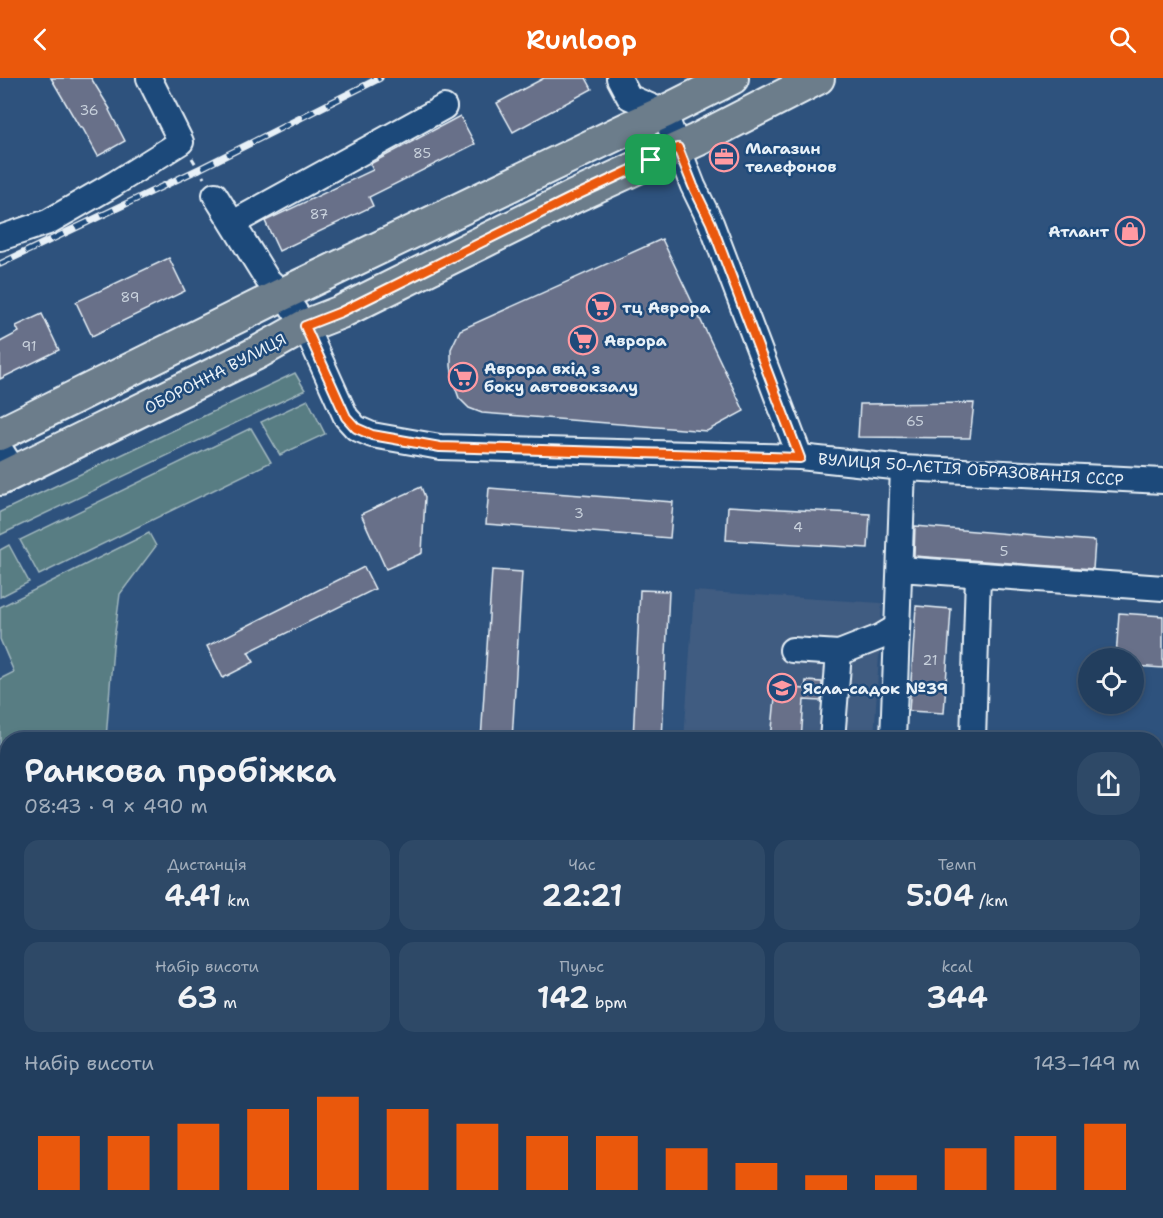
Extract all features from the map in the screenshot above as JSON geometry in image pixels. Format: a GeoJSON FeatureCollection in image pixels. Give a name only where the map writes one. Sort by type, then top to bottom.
{"type":"FeatureCollection","features":[{"type":"Feature","properties":{"kind":"main road"},"geometry":{"type":"LineString","coordinates":[[0,434],[283,294],[732,78]]}},
{"type":"Feature","properties":{"kind":"main road","name":"ОБОРОННА ВУЛИЦЯ"},"geometry":{"type":"LineString","coordinates":[[5,467],[255,354],[305,326],[341,312],[573,197],[697,140],[818,78]]}},
{"type":"Feature","properties":{"kind":"street"},"geometry":{"type":"LineString","coordinates":[[0,238],[48,222],[181,142],[149,78]]}},
{"type":"Feature","properties":{"kind":"street"},"geometry":{"type":"LineString","coordinates":[[619,78],[629,97],[664,112],[693,186],[711,223],[800,458]]}},
{"type":"Feature","properties":{"kind":"street"},"geometry":{"type":"LineString","coordinates":[[233,223],[444,107]]}},
{"type":"Feature","properties":{"kind":"street","name":"ВУЛИЦЯ 50-ЛЄТІЯ ОБРАЗОВАНІЯ СССР"},"geometry":{"type":"LineString","coordinates":[[215,195],[267,279],[283,294],[305,326],[346,417],[356,428],[372,435],[440,447],[800,458],[903,468],[1163,481]]}},
{"type":"Feature","properties":{"kind":"street"},"geometry":{"type":"LineString","coordinates":[[893,732],[903,468]]}},
{"type":"Feature","properties":{"kind":"street"},"geometry":{"type":"LineString","coordinates":[[900,569],[1163,588]]}},
{"type":"Feature","properties":{"kind":"street"},"geometry":{"type":"LineString","coordinates":[[973,732],[978,575]]}},
{"type":"Feature","properties":{"kind":"street"},"geometry":{"type":"LineString","coordinates":[[792,650],[839,653],[880,637],[897,627]]}},
{"type":"Feature","properties":{"kind":"street"},"geometry":{"type":"LineString","coordinates":[[833,732],[839,653]]}},
{"type":"Feature","properties":{"kind":"path"},"geometry":{"type":"LineString","coordinates":[[181,142],[215,195]]}},
{"type":"Feature","properties":{"kind":"shaded area","name":"Ясла-садок №39"},"geometry":{"type":"Polygon","coordinates":[[[694,591],[882,603],[874,732],[685,732],[694,591]]]}},
{"type":"Feature","properties":{"kind":"green space"},"geometry":{"type":"Polygon","coordinates":[[[295,373],[305,390],[0,535],[0,512],[295,373]]]}},
{"type":"Feature","properties":{"kind":"green space"},"geometry":{"type":"Polygon","coordinates":[[[308,400],[325,434],[280,455],[261,422],[308,400]]]}},
{"type":"Feature","properties":{"kind":"green space"},"geometry":{"type":"Polygon","coordinates":[[[251,428],[271,462],[39,575],[20,540],[251,428]]]}},
{"type":"Feature","properties":{"kind":"green space"},"geometry":{"type":"Polygon","coordinates":[[[149,533],[156,546],[120,594],[113,647],[107,732],[0,732],[0,679],[14,672],[0,639],[0,607],[149,533]]]}},
{"type":"Feature","properties":{"kind":"green space"},"geometry":{"type":"Polygon","coordinates":[[[9,545],[29,582],[0,597],[0,550],[9,545]]]}},
{"type":"Feature","properties":{"kind":"building"},"geometry":{"type":"Polygon","coordinates":[[[51,78],[91,78],[110,109],[125,141],[98,156],[51,78]]]}},
{"type":"Feature","properties":{"kind":"building"},"geometry":{"type":"Polygon","coordinates":[[[544,78],[586,78],[592,89],[513,132],[497,103],[544,78]]]}},
{"type":"Feature","properties":{"kind":"building"},"geometry":{"type":"Polygon","coordinates":[[[460,116],[475,144],[369,197],[373,206],[279,251],[265,221],[373,170],[370,164],[460,116]]]}},
{"type":"Feature","properties":{"kind":"building","name":"Аврора"},"geometry":{"type":"Polygon","coordinates":[[[662,239],[744,411],[707,431],[482,413],[469,408],[459,398],[451,366],[451,349],[460,330],[662,239]]]}},
{"type":"Feature","properties":{"kind":"building"},"geometry":{"type":"Polygon","coordinates":[[[169,258],[185,291],[92,336],[76,302],[169,258]]]}},
{"type":"Feature","properties":{"kind":"building"},"geometry":{"type":"Polygon","coordinates":[[[42,314],[59,350],[0,379],[0,342],[19,332],[16,326],[42,314]]]}},
{"type":"Feature","properties":{"kind":"building"},"geometry":{"type":"Polygon","coordinates":[[[974,403],[970,438],[858,437],[860,404],[974,403]]]}},
{"type":"Feature","properties":{"kind":"building"},"geometry":{"type":"Polygon","coordinates":[[[421,487],[425,497],[422,553],[386,569],[361,514],[421,487]]]}},
{"type":"Feature","properties":{"kind":"building"},"geometry":{"type":"Polygon","coordinates":[[[489,488],[673,502],[670,538],[486,524],[489,488]]]}},
{"type":"Feature","properties":{"kind":"building"},"geometry":{"type":"Polygon","coordinates":[[[728,506],[870,514],[868,548],[726,540],[728,506]]]}},
{"type":"Feature","properties":{"kind":"building"},"geometry":{"type":"Polygon","coordinates":[[[915,526],[1095,541],[1093,569],[914,556],[915,526]]]}},
{"type":"Feature","properties":{"kind":"building"},"geometry":{"type":"Polygon","coordinates":[[[364,567],[375,589],[248,652],[254,662],[223,678],[207,646],[364,567]]]}},
{"type":"Feature","properties":{"kind":"building"},"geometry":{"type":"Polygon","coordinates":[[[492,570],[522,572],[512,732],[482,732],[492,570]]]}},
{"type":"Feature","properties":{"kind":"building"},"geometry":{"type":"Polygon","coordinates":[[[640,590],[669,591],[662,732],[633,732],[640,590]]]}},
{"type":"Feature","properties":{"kind":"building"},"geometry":{"type":"Polygon","coordinates":[[[916,606],[951,609],[944,713],[909,711],[916,606]]]}},
{"type":"Feature","properties":{"kind":"building"},"geometry":{"type":"Polygon","coordinates":[[[1119,613],[1163,616],[1163,668],[1144,667],[1144,648],[1117,648],[1119,613]]]}},
{"type":"Feature","properties":{"kind":"building"},"geometry":{"type":"Polygon","coordinates":[[[806,681],[822,682],[821,701],[804,700],[802,732],[772,732],[776,687],[805,689],[806,681]]]}},
{"type":"Feature","properties":{"kind":"railway"},"geometry":{"type":"LineString","coordinates":[[0,264],[199,169],[380,78]]}},
{"type":"Feature","properties":{"kind":"place","name":"Магазин телефонов"},"geometry":{"type":"Point","coordinates":[724,157]}},
{"type":"Feature","properties":{"kind":"place","name":"Атлант"},"geometry":{"type":"Point","coordinates":[1130,231]}},
{"type":"Feature","properties":{"kind":"place","name":"тц Аврора"},"geometry":{"type":"Point","coordinates":[601,307]}},
{"type":"Feature","properties":{"kind":"place","name":"Аврора"},"geometry":{"type":"Point","coordinates":[583,340]}},
{"type":"Feature","properties":{"kind":"place","name":"Аврора вхід з боку автовокзалу"},"geometry":{"type":"Point","coordinates":[463,377]}},
{"type":"Feature","properties":{"kind":"place","name":"Ясла-садок №39"},"geometry":{"type":"Point","coordinates":[782,688]}},
{"type":"Feature","properties":{"kind":"route"},"geometry":{"type":"LineString","coordinates":[[678,148],[711,223],[800,458],[440,447],[372,435],[356,428],[346,417],[305,326],[341,312],[651,160],[678,148]]}}]}
